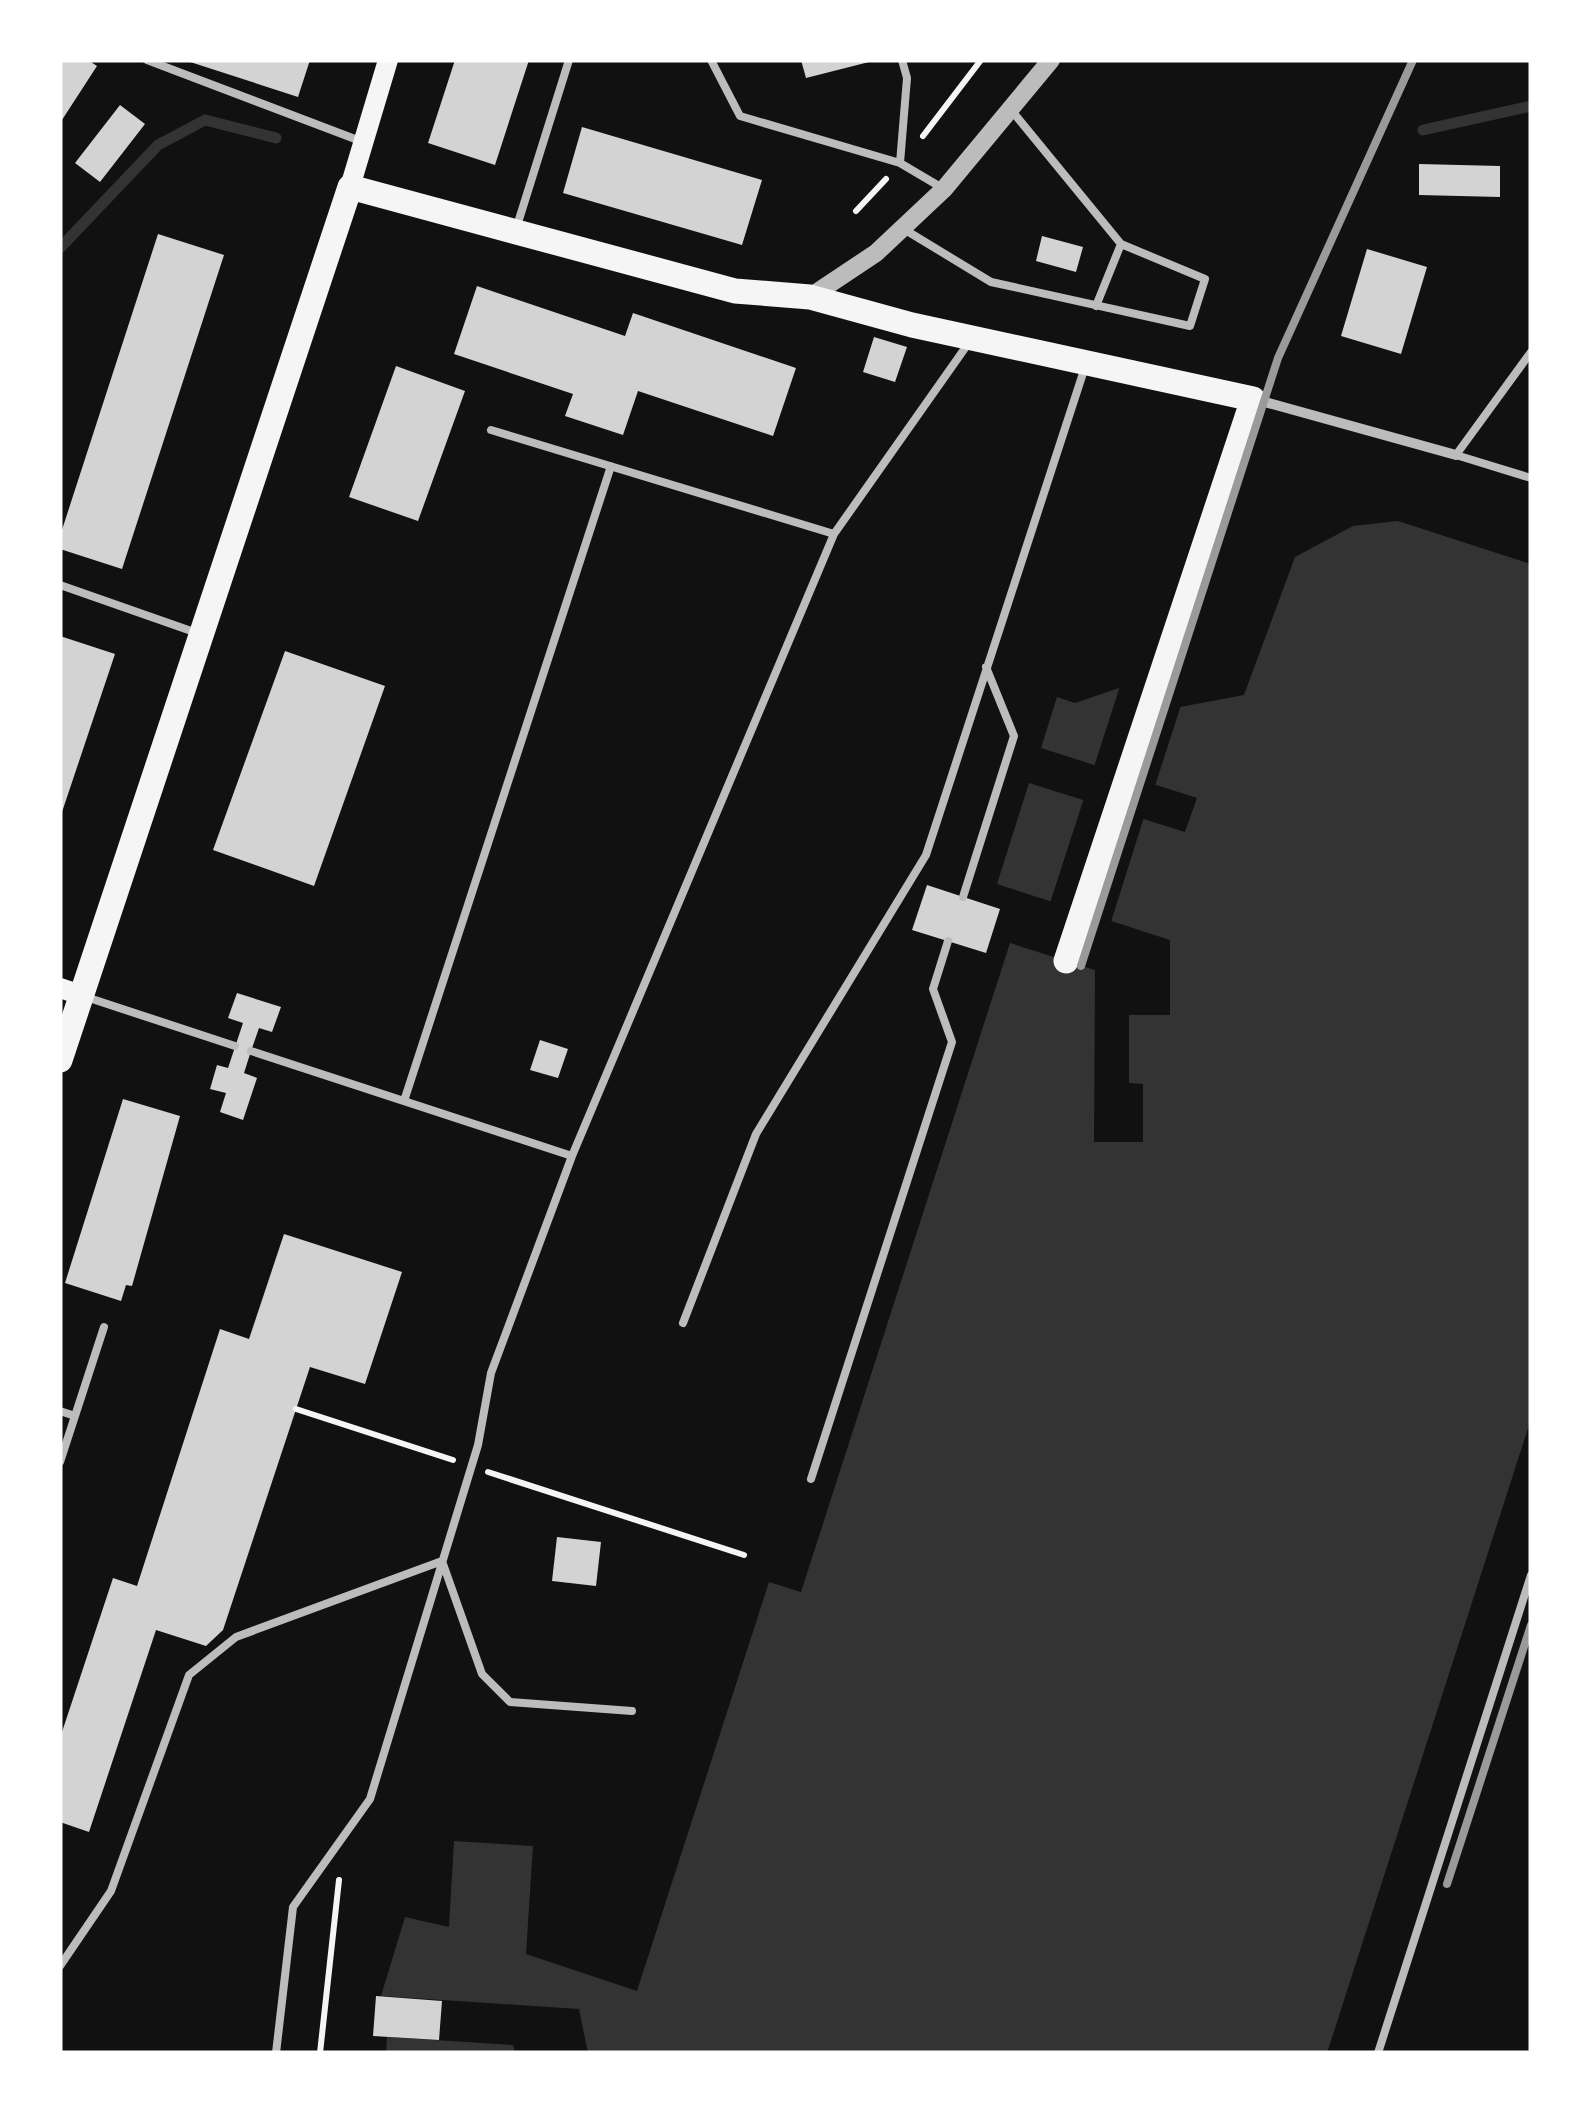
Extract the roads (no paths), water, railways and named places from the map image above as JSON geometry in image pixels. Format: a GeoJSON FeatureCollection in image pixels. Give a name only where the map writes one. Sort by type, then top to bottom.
{"type":"FeatureCollection","features":[{"type":"Feature","properties":{"kind":"main road"},"geometry":{"type":"LineString","coordinates":[[60,1060],[71,992],[201,634],[350,187],[388,60]]}},
{"type":"Feature","properties":{"kind":"main road"},"geometry":{"type":"LineString","coordinates":[[350,187],[735,291],[810,297],[972,338],[1253,399],[1066,961]]}},
{"type":"Feature","properties":{"kind":"street"},"geometry":{"type":"LineString","coordinates":[[810,297],[876,253],[944,189],[1051,60]]}},
{"type":"Feature","properties":{"kind":"street"},"geometry":{"type":"LineString","coordinates":[[1253,399],[1456,454]]}},
{"type":"Feature","properties":{"kind":"lane"},"geometry":{"type":"LineString","coordinates":[[148,60],[363,142]]}},
{"type":"Feature","properties":{"kind":"lane"},"geometry":{"type":"LineString","coordinates":[[515,234],[569,60]]}},
{"type":"Feature","properties":{"kind":"lane"},"geometry":{"type":"LineString","coordinates":[[710,60],[740,116],[900,163],[944,189]]}},
{"type":"Feature","properties":{"kind":"lane"},"geometry":{"type":"LineString","coordinates":[[900,163],[906,78],[902,60]]}},
{"type":"Feature","properties":{"kind":"lane"},"geometry":{"type":"LineString","coordinates":[[902,228],[991,282],[1190,326],[1205,280],[1121,244],[1012,111]]}},
{"type":"Feature","properties":{"kind":"lane"},"geometry":{"type":"LineString","coordinates":[[1096,306],[1121,244]]}},
{"type":"Feature","properties":{"kind":"lane"},"geometry":{"type":"LineString","coordinates":[[276,2053],[293,1906],[370,1799],[478,1444],[491,1373],[572,1156],[834,534],[972,338]]}},
{"type":"Feature","properties":{"kind":"lane"},"geometry":{"type":"LineString","coordinates":[[1531,352],[1456,454],[1531,478]]}},
{"type":"Feature","properties":{"kind":"lane"},"geometry":{"type":"LineString","coordinates":[[683,1322],[756,1134],[926,855],[1087,363]]}},
{"type":"Feature","properties":{"kind":"lane"},"geometry":{"type":"LineString","coordinates":[[491,430],[834,534]]}},
{"type":"Feature","properties":{"kind":"lane"},"geometry":{"type":"LineString","coordinates":[[404,1101],[612,466]]}},
{"type":"Feature","properties":{"kind":"lane"},"geometry":{"type":"LineString","coordinates":[[60,585],[201,634]]}},
{"type":"Feature","properties":{"kind":"lane"},"geometry":{"type":"LineString","coordinates":[[962,897],[1014,736],[986,667]]}},
{"type":"Feature","properties":{"kind":"lane"},"geometry":{"type":"LineString","coordinates":[[811,1478],[952,1042],[932,989],[948,941]]}},
{"type":"Feature","properties":{"kind":"lane"},"geometry":{"type":"LineString","coordinates":[[71,992],[235,1046]]}},
{"type":"Feature","properties":{"kind":"lane"},"geometry":{"type":"LineString","coordinates":[[251,1051],[572,1156]]}},
{"type":"Feature","properties":{"kind":"lane"},"geometry":{"type":"LineString","coordinates":[[60,1462],[104,1327]]}},
{"type":"Feature","properties":{"kind":"lane"},"geometry":{"type":"LineString","coordinates":[[60,1411],[76,1416]]}},
{"type":"Feature","properties":{"kind":"lane"},"geometry":{"type":"LineString","coordinates":[[442,1561],[482,1674],[510,1702],[632,1710]]}},
{"type":"Feature","properties":{"kind":"lane"},"geometry":{"type":"LineString","coordinates":[[60,1966],[110,1890],[189,1675],[236,1637],[442,1561]]}},
{"type":"Feature","properties":{"kind":"lane"},"geometry":{"type":"LineString","coordinates":[[1378,2053],[1531,1575]]}},
{"type":"Feature","properties":{"kind":"waterway"},"geometry":{"type":"LineString","coordinates":[[1423,130],[1531,106]]}},
{"type":"Feature","properties":{"kind":"waterway"},"geometry":{"type":"LineString","coordinates":[[60,248],[158,145],[205,120],[276,138]]}},
{"type":"Feature","properties":{"kind":"railway"},"geometry":{"type":"LineString","coordinates":[[1081,966],[1278,358],[1413,60]]}},
{"type":"Feature","properties":{"kind":"railway"},"geometry":{"type":"LineString","coordinates":[[1447,1884],[1531,1625]]}}]}
